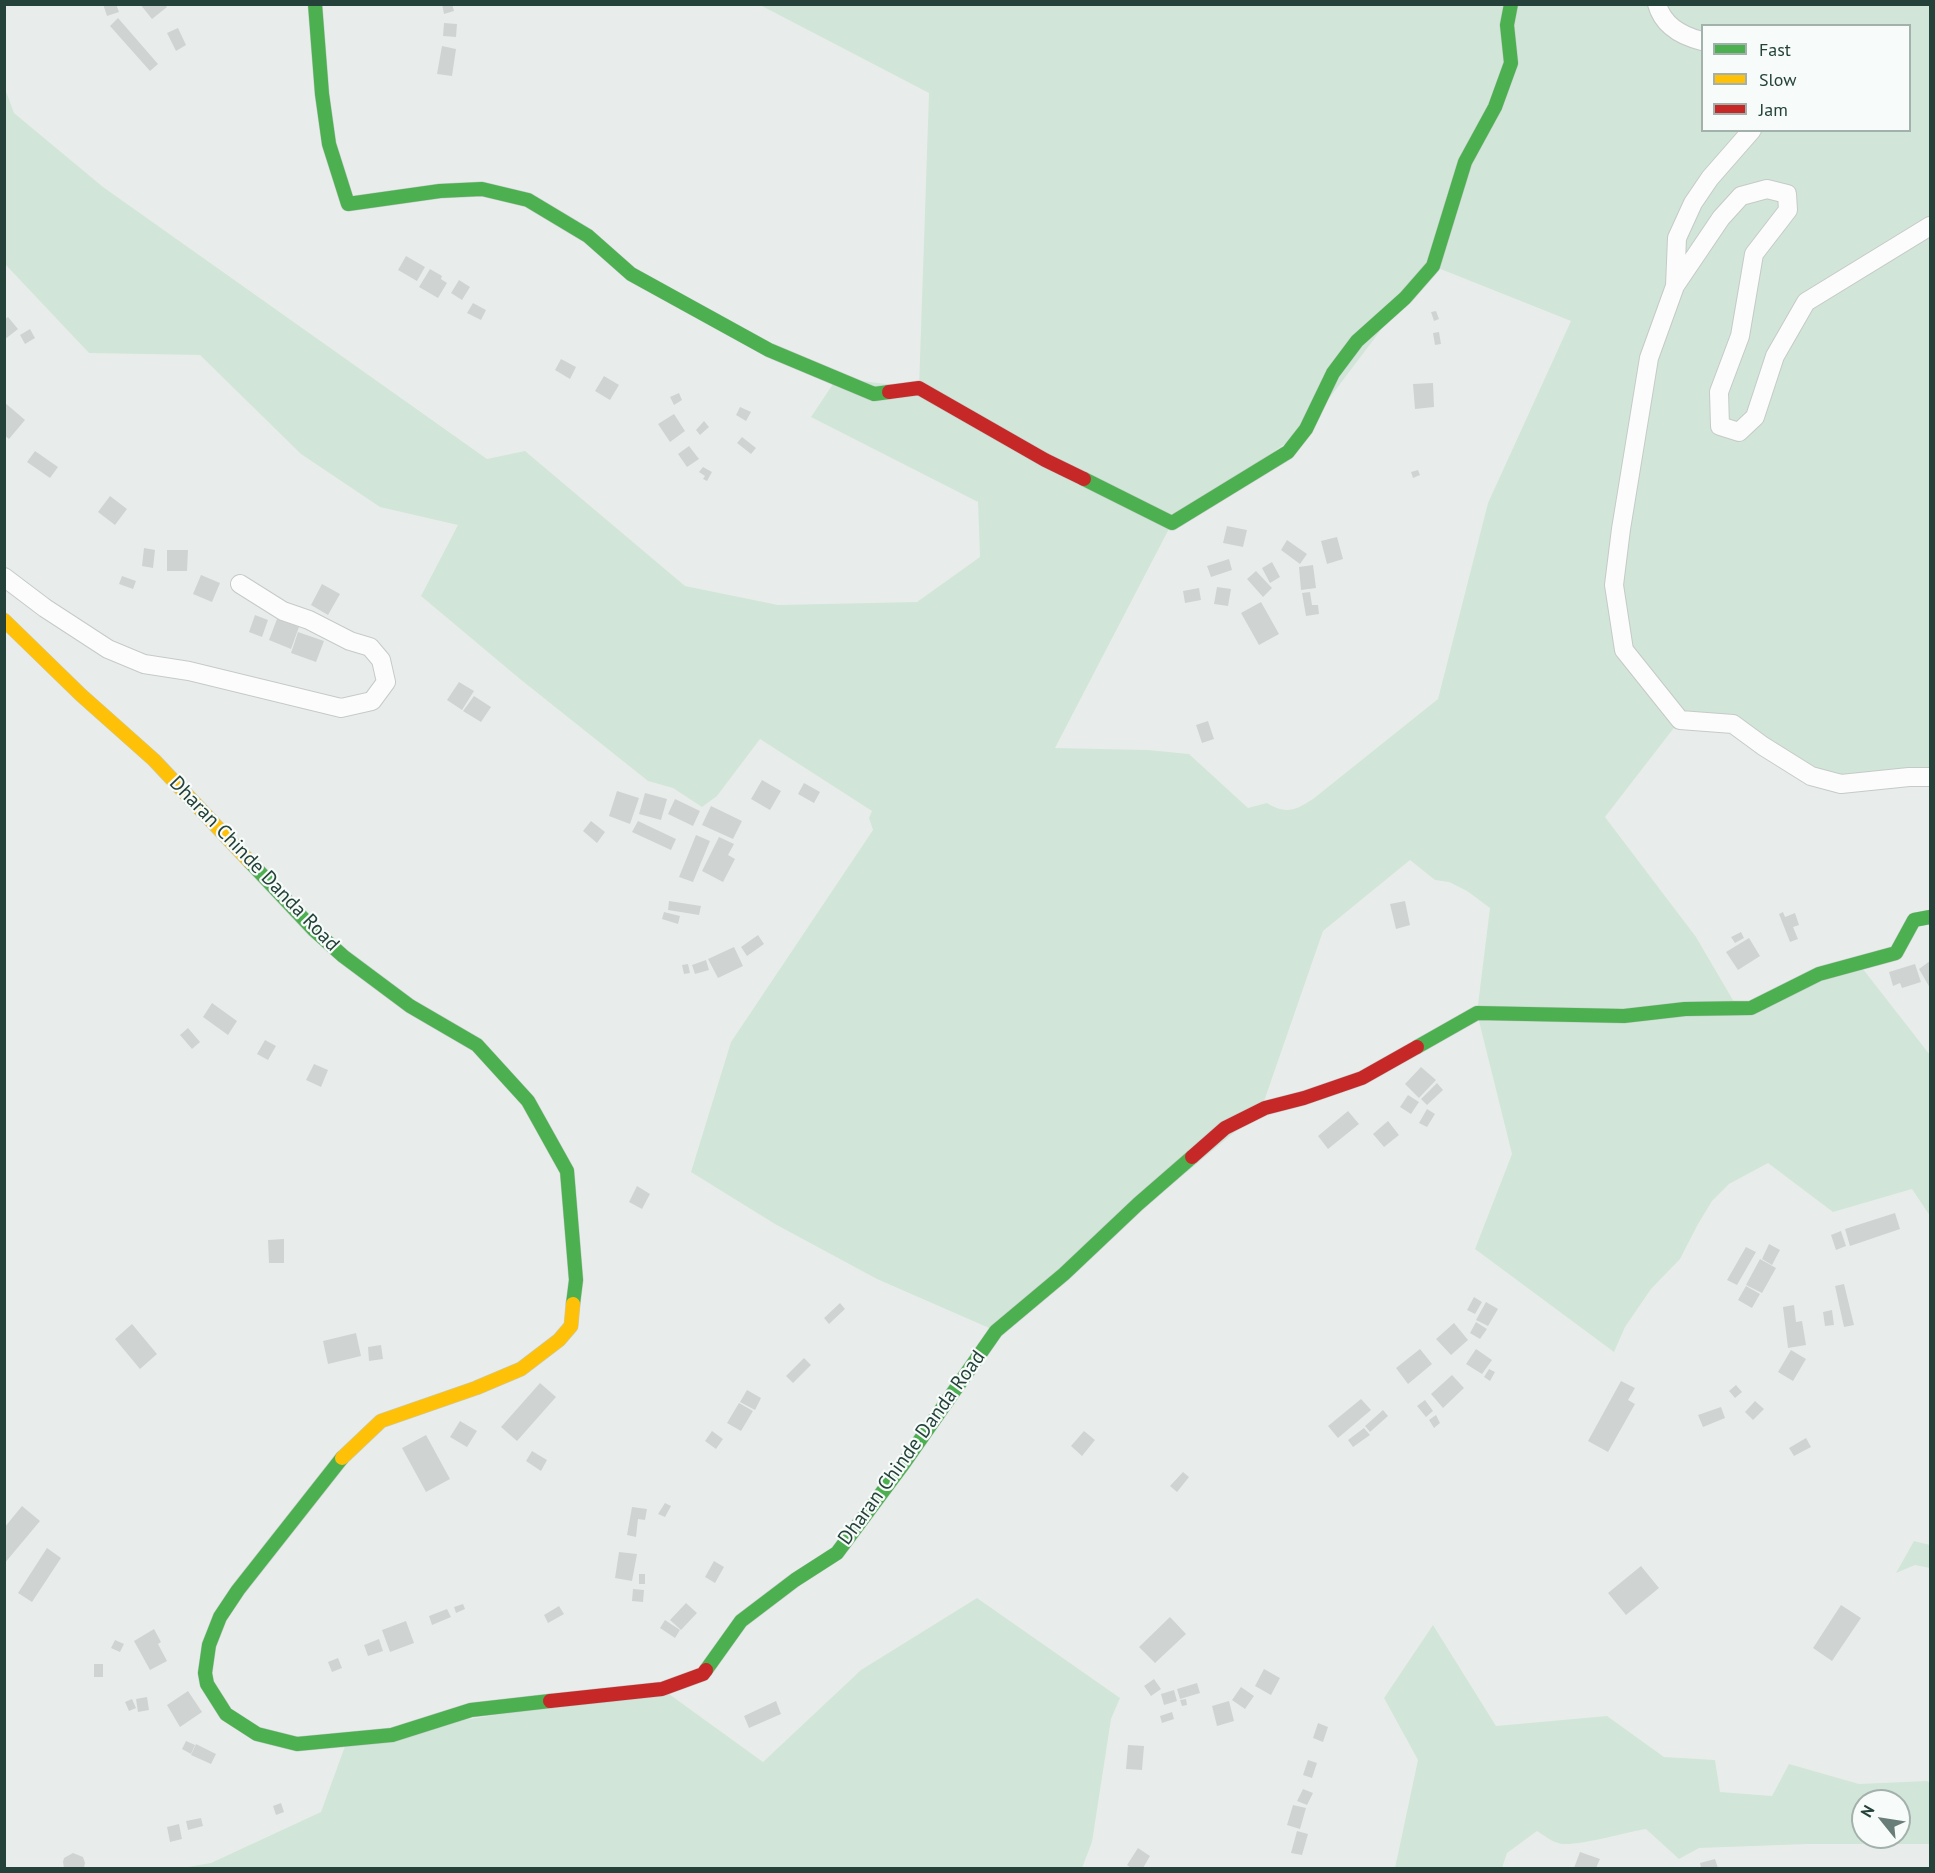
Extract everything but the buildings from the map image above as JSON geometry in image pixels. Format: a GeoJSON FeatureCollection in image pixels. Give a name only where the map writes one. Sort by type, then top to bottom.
{"type":"FeatureCollection","features":[{"type":"Feature","properties":{"kind":"street"},"geometry":{"type":"LineString","coordinates":[[315,4],[322,94],[329,144],[348,204],[441,191],[482,189],[528,200],[588,236],[631,274],[769,350],[874,394],[919,388],[1045,460],[1172,523],[1288,452],[1306,429],[1333,373],[1357,341],[1405,298],[1433,266],[1465,162],[1495,107],[1511,63],[1507,25],[1511,4]]}},
{"type":"Feature","properties":{"kind":"street"},"geometry":{"type":"LineString","coordinates":[[1657,4],[1669,26],[1689,38],[1701,41]]}},
{"type":"Feature","properties":{"kind":"street"},"geometry":{"type":"LineString","coordinates":[[1675,286],[1677,237],[1710,178],[1750,132]]}},
{"type":"Feature","properties":{"kind":"street"},"geometry":{"type":"LineString","coordinates":[[1930,226],[1806,302],[1775,356],[1755,417],[1739,432],[1720,426],[1719,392],[1740,336],[1754,254],[1788,210],[1787,194],[1767,189],[1741,196],[1721,218],[1675,286],[1649,358],[1614,585],[1624,650],[1680,720],[1733,724],[1811,776],[1841,784],[1930,777]]}},
{"type":"Feature","properties":{"kind":"street"},"geometry":{"type":"LineString","coordinates":[[4,577],[45,608],[108,649],[144,664],[189,670],[340,708],[372,701],[386,682],[381,660],[370,647],[350,641],[309,620],[282,611],[240,584]]}},
{"type":"Feature","properties":{"kind":"street","name":"Dharan Chinde Danda Road"},"geometry":{"type":"LineString","coordinates":[[4,620],[81,695],[154,760],[307,923],[336,949],[410,1006],[477,1045],[528,1101],[567,1171],[576,1280],[571,1326],[559,1340],[521,1369],[476,1388],[381,1421],[345,1454],[238,1590],[220,1617],[209,1645],[205,1673],[207,1683],[226,1714],[257,1734],[297,1744],[392,1735],[471,1710],[662,1689],[703,1674],[741,1621],[795,1580],[837,1554],[996,1331],[1064,1274],[1138,1204],[1226,1128],[1243,1119],[1265,1108],[1304,1098],[1362,1078],[1477,1013],[1624,1016],[1685,1009],[1751,1008],[1819,974],[1896,953],[1914,920],[1930,917]]}},
{"type":"Feature","properties":{"kind":"green space"},"geometry":{"type":"Polygon","coordinates":[[[760,5],[1930,5],[1930,777],[1841,784],[1733,724],[1680,720],[1605,817],[1696,937],[1737,1007],[1859,964],[1930,1055],[1930,1216],[1912,1189],[1833,1212],[1768,1163],[1729,1184],[1712,1201],[1680,1259],[1651,1289],[1625,1327],[1614,1352],[1475,1249],[1512,1154],[1477,1013],[1490,908],[1467,891],[1449,882],[1435,880],[1410,860],[1323,931],[1261,1110],[996,1331],[877,1279],[775,1224],[691,1172],[731,1042],[873,830],[869,818],[872,811],[760,739],[717,796],[702,807],[673,788],[648,781],[421,596],[458,525],[380,507],[301,454],[200,355],[89,353],[5,264],[4,86],[14,113],[103,187],[487,459],[525,451],[685,586],[778,605],[917,602],[980,557],[978,502],[811,417],[837,378],[919,388],[929,93],[760,5]],[[1433,266],[1405,298],[1306,429],[1172,523],[1055,748],[1148,750],[1189,754],[1248,808],[1267,803],[1280,809],[1291,810],[1313,799],[1438,699],[1488,503],[1571,321],[1433,266]]]}},
{"type":"Feature","properties":{"kind":"green space"},"geometry":{"type":"Polygon","coordinates":[[[1914,1541],[1930,1545],[1930,1568],[1915,1565],[1896,1573],[1914,1541]]]}},
{"type":"Feature","properties":{"kind":"green space"},"geometry":{"type":"Polygon","coordinates":[[[977,1598],[1120,1698],[1111,1719],[1092,1842],[1082,1868],[182,1868],[211,1863],[321,1812],[348,1738],[662,1689],[763,1762],[861,1670],[977,1598]]]}},
{"type":"Feature","properties":{"kind":"green space"},"geometry":{"type":"Polygon","coordinates":[[[1433,1625],[1496,1726],[1607,1716],[1664,1757],[1715,1760],[1720,1792],[1772,1796],[1789,1764],[1859,1784],[1927,1781],[1930,1783],[1930,1844],[1911,1844],[1911,1789],[1851,1789],[1851,1844],[1699,1848],[1679,1859],[1646,1829],[1571,1844],[1552,1841],[1537,1831],[1507,1853],[1502,1868],[1395,1868],[1418,1760],[1384,1698],[1433,1625]]]}},
{"type":"Feature","properties":{"kind":"traffic: fast"},"geometry":{"type":"LineString","coordinates":[[315,4],[322,94],[329,144],[348,204],[440,191],[482,189],[528,200],[588,236],[631,274],[769,350],[874,394],[889,392]]}},
{"type":"Feature","properties":{"kind":"traffic: fast"},"geometry":{"type":"LineString","coordinates":[[1084,479],[1172,523],[1288,452],[1306,429],[1333,373],[1357,341],[1405,298],[1433,266],[1465,162],[1495,107],[1511,63],[1507,25],[1511,4]]}},
{"type":"Feature","properties":{"kind":"traffic: fast"},"geometry":{"type":"LineString","coordinates":[[250,862],[314,930],[343,956],[410,1006],[477,1045],[528,1101],[567,1171],[576,1280],[573,1304]]}},
{"type":"Feature","properties":{"kind":"traffic: fast"},"geometry":{"type":"LineString","coordinates":[[1417,1047],[1477,1013],[1624,1016],[1685,1009],[1751,1008],[1819,974],[1896,953],[1914,920],[1930,917]]}},
{"type":"Feature","properties":{"kind":"traffic: fast"},"geometry":{"type":"LineString","coordinates":[[706,1670],[741,1621],[795,1580],[837,1553],[904,1463],[996,1331],[1064,1274],[1192,1157]]}},
{"type":"Feature","properties":{"kind":"traffic: fast"},"geometry":{"type":"LineString","coordinates":[[342,1458],[238,1590],[220,1617],[209,1645],[205,1673],[207,1684],[226,1714],[257,1734],[297,1744],[392,1735],[471,1710],[550,1701]]}},
{"type":"Feature","properties":{"kind":"traffic: slow"},"geometry":{"type":"LineString","coordinates":[[4,620],[81,695],[154,760],[250,862]]}},
{"type":"Feature","properties":{"kind":"traffic: slow"},"geometry":{"type":"LineString","coordinates":[[342,1458],[381,1421],[476,1388],[521,1369],[559,1340],[571,1326],[573,1304]]}},
{"type":"Feature","properties":{"kind":"traffic: jam"},"geometry":{"type":"LineString","coordinates":[[889,392],[919,388],[1045,460],[1084,479]]}},
{"type":"Feature","properties":{"kind":"traffic: jam"},"geometry":{"type":"LineString","coordinates":[[1192,1157],[1225,1128],[1265,1108],[1304,1098],[1362,1078],[1417,1047]]}},
{"type":"Feature","properties":{"kind":"traffic: jam"},"geometry":{"type":"LineString","coordinates":[[550,1701],[662,1689],[703,1674],[706,1670]]}}]}
